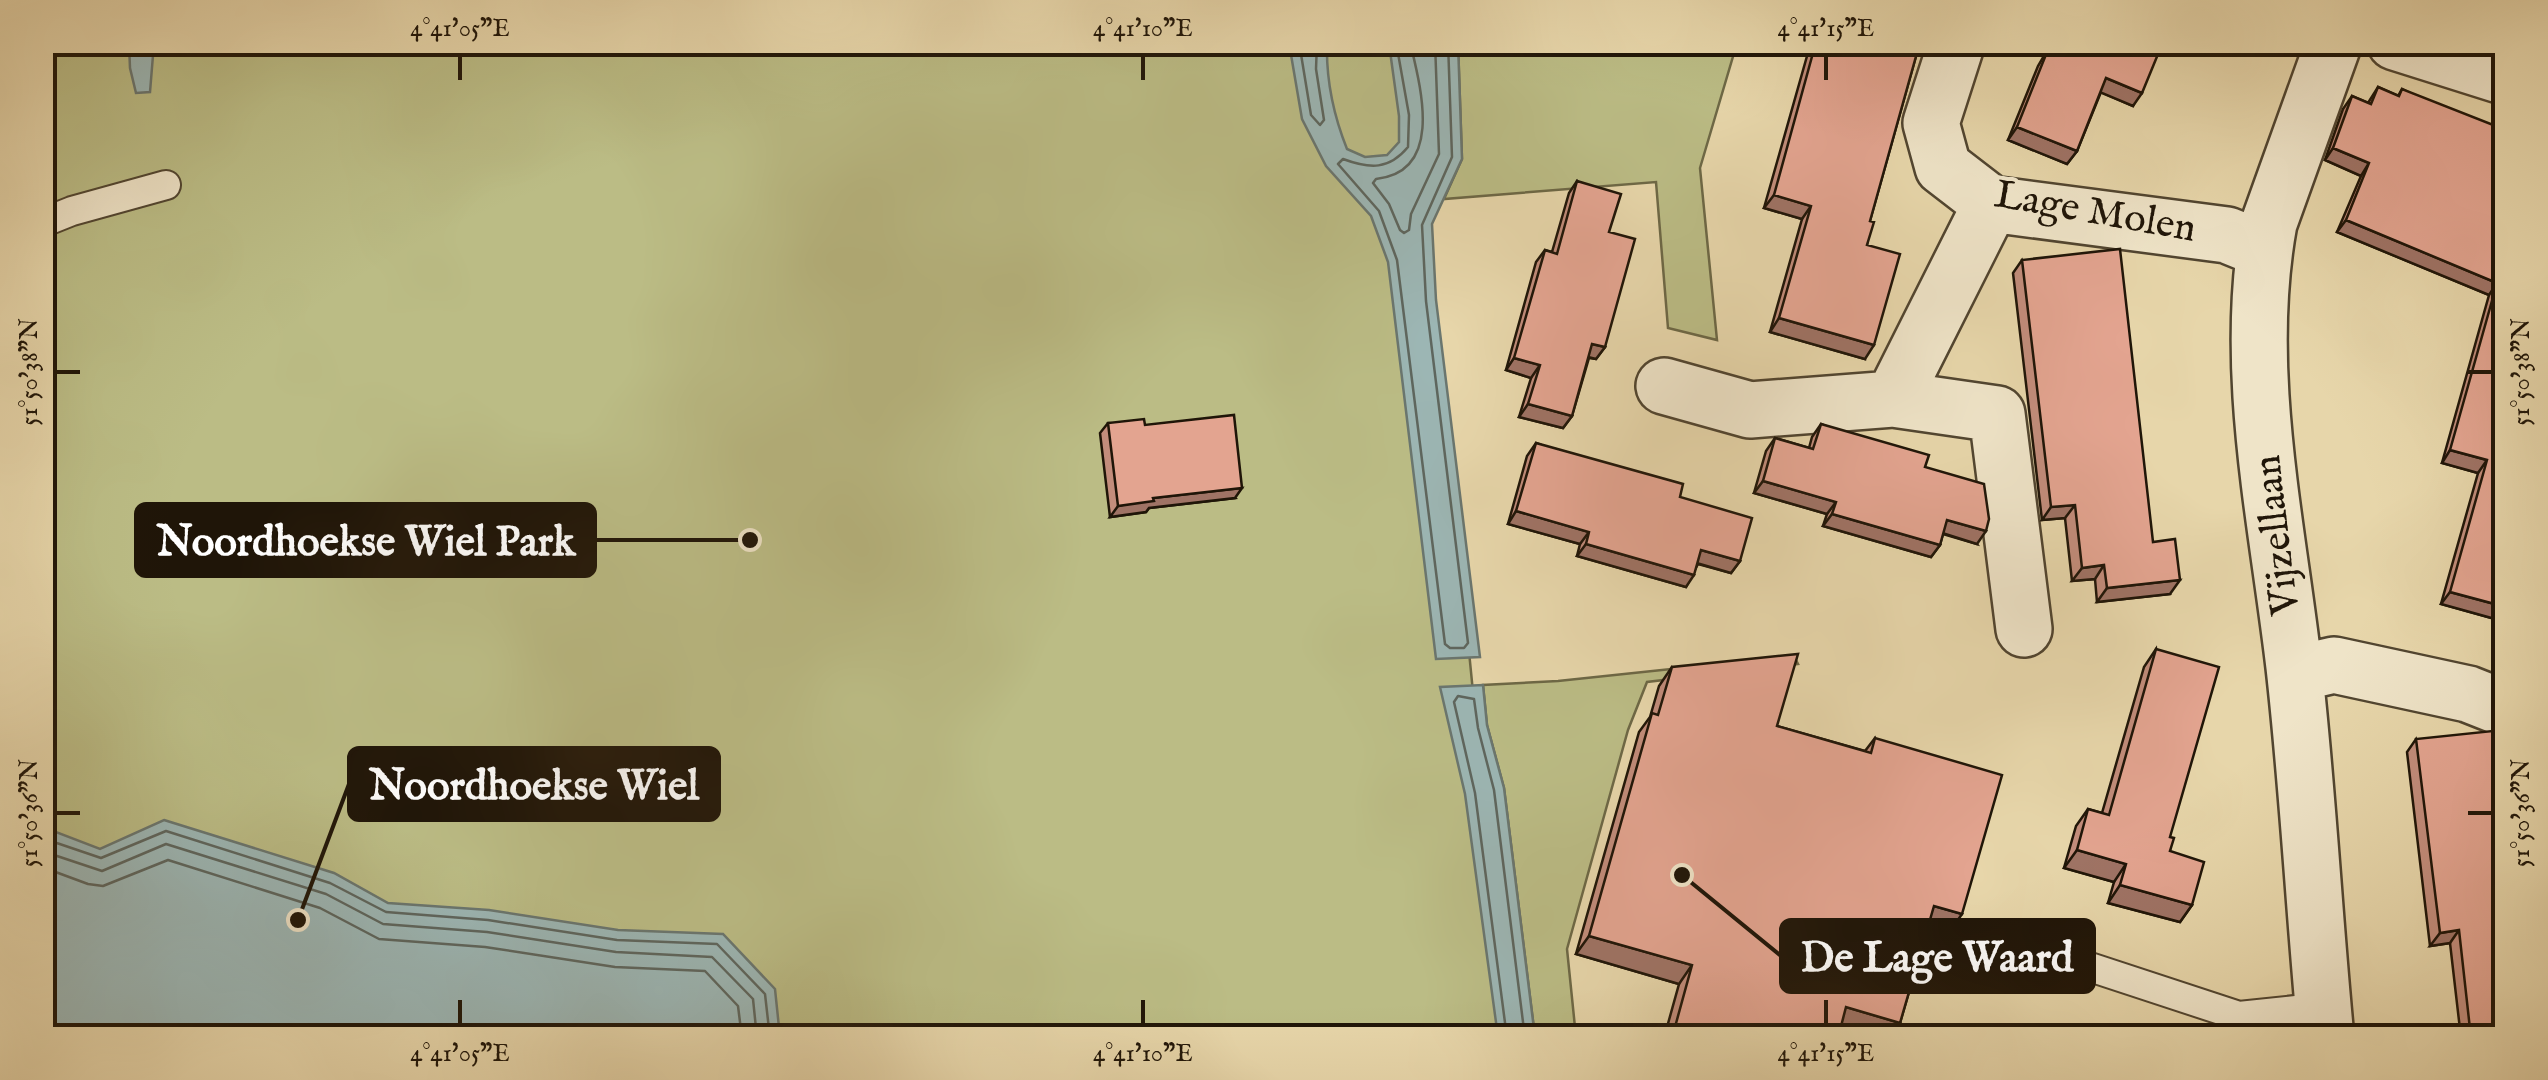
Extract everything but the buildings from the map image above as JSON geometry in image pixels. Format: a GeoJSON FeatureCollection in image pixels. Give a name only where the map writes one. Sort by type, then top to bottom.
{"type":"FeatureCollection","features":[{"type":"Feature","properties":{"kind":"street","name":"Lage Molen"},"geometry":{"type":"LineString","coordinates":[[1957,42],[1931,123],[1942,167],[1991,204],[2227,236],[2264,250]]}},
{"type":"Feature","properties":{"kind":"street","name":"Vijzellaan"},"geometry":{"type":"LineString","coordinates":[[2324,1022],[2295,674],[2258,369],[2269,223],[2334,42]]}},
{"type":"Feature","properties":{"kind":"street"},"geometry":{"type":"LineString","coordinates":[[2395,42],[2506,77]]}},
{"type":"Feature","properties":{"kind":"street"},"geometry":{"type":"LineString","coordinates":[[1893,399],[1991,204]]}},
{"type":"Feature","properties":{"kind":"street"},"geometry":{"type":"LineString","coordinates":[[1664,386],[1750,410],[1893,399],[1996,414],[2024,628]]}},
{"type":"Feature","properties":{"kind":"street"},"geometry":{"type":"LineString","coordinates":[[2295,674],[2334,665],[2468,694],[2506,709]]}},
{"type":"Feature","properties":{"kind":"lane"},"geometry":{"type":"LineString","coordinates":[[42,224],[72,211],[166,185]]}},
{"type":"Feature","properties":{"kind":"lane"},"geometry":{"type":"LineString","coordinates":[[2026,946],[2239,1016],[2324,1022]]}},
{"type":"Feature","properties":{"kind":"green space"},"geometry":{"type":"Polygon","coordinates":[[[42,43],[1409,43],[1507,1037],[43,1037],[42,43]]]}},
{"type":"Feature","properties":{"kind":"green space"},"geometry":{"type":"Polygon","coordinates":[[[1458,43],[1737,43],[1700,168],[1717,340],[1668,328],[1656,182],[1444,199],[1462,159],[1458,43]]]}},
{"type":"Feature","properties":{"kind":"green space"},"geometry":{"type":"Polygon","coordinates":[[[1794,656],[1798,664],[1647,682],[1628,730],[1567,949],[1576,1037],[1535,1037],[1504,788],[1487,725],[1483,685],[1794,656]]]}},
{"type":"Feature","properties":{"kind":"water"},"geometry":{"type":"Polygon","coordinates":[[[129,43],[154,43],[150,92],[136,93],[129,43]]]}},
{"type":"Feature","properties":{"kind":"water"},"geometry":{"type":"Polygon","coordinates":[[[1289,43],[1327,43],[1329,84],[1342,136],[1347,149],[1365,157],[1387,155],[1399,142],[1390,51],[1385,43],[1458,43],[1462,159],[1432,224],[1436,300],[1480,657],[1436,659],[1388,262],[1371,216],[1326,166],[1302,119],[1289,43]]]}},
{"type":"Feature","properties":{"kind":"water"},"geometry":{"type":"Polygon","coordinates":[[[1483,685],[1487,725],[1504,788],[1535,1037],[1498,1037],[1465,794],[1440,687],[1483,685]]]}},
{"type":"Feature","properties":{"kind":"water"},"geometry":{"type":"Polygon","coordinates":[[[164,820],[334,873],[388,903],[489,910],[618,930],[723,934],[775,989],[780,1037],[43,1037],[43,827],[100,849],[164,820]]]}},
{"type":"Feature","properties":{"kind":"place","name":"Noordhoekse Wiel Park"},"geometry":{"type":"Point","coordinates":[750,540]}},
{"type":"Feature","properties":{"kind":"place","name":"De Lage Waard"},"geometry":{"type":"Point","coordinates":[1682,875]}},
{"type":"Feature","properties":{"kind":"place","name":"Noordhoekse Wiel"},"geometry":{"type":"Point","coordinates":[298,920]}}]}
